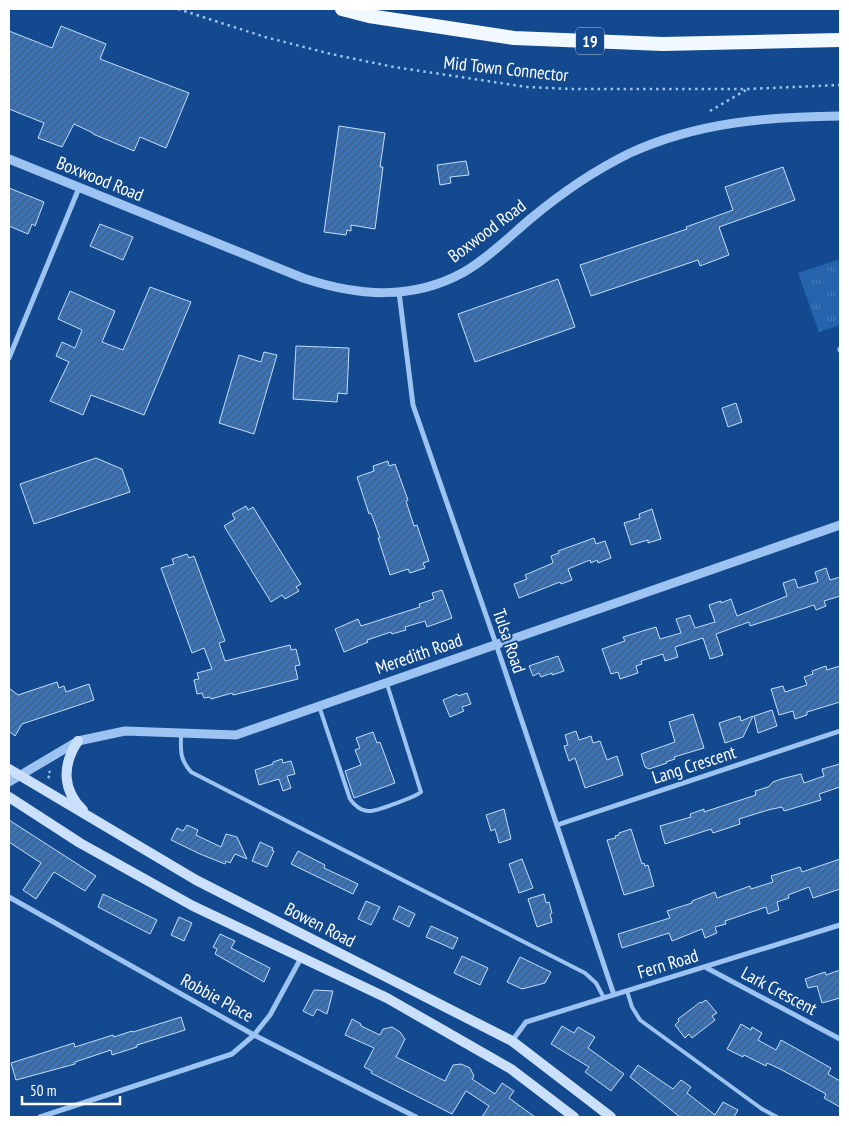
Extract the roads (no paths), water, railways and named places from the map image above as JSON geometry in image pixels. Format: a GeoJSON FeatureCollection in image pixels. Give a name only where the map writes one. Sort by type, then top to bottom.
{"type":"FeatureCollection","features":[{"type":"Feature","properties":{"kind":"highway","name":"19"},"geometry":{"type":"LineString","coordinates":[[342,9],[369,16],[514,38],[663,44],[840,40]]}},
{"type":"Feature","properties":{"kind":"main road"},"geometry":{"type":"LineString","coordinates":[[78,742],[70,754],[65,774],[70,792],[77,804],[93,820]]}},
{"type":"Feature","properties":{"kind":"main road","name":"Bowen Road"},"geometry":{"type":"LineString","coordinates":[[9,769],[196,880],[512,1041],[611,1117]]}},
{"type":"Feature","properties":{"kind":"main road","name":"Bowen Road"},"geometry":{"type":"LineString","coordinates":[[9,797],[80,842],[193,906],[387,998],[511,1069],[574,1117]]}},
{"type":"Feature","properties":{"kind":"street","name":"Boxwood Road"},"geometry":{"type":"LineString","coordinates":[[9,159],[303,278],[363,293],[399,292],[436,285],[464,272],[498,247],[564,192],[595,172],[659,141],[717,125],[753,119],[840,116]]}},
{"type":"Feature","properties":{"kind":"street"},"geometry":{"type":"LineString","coordinates":[[9,358],[80,188]]}},
{"type":"Feature","properties":{"kind":"street","name":"Tulsa Road"},"geometry":{"type":"LineString","coordinates":[[399,292],[413,405],[614,995]]}},
{"type":"Feature","properties":{"kind":"street","name":"Meredith Road"},"geometry":{"type":"LineString","coordinates":[[9,782],[78,742],[125,731],[236,735],[840,525]]}},
{"type":"Feature","properties":{"kind":"street","name":"Lang Crescent"},"geometry":{"type":"LineString","coordinates":[[557,825],[840,731]]}},
{"type":"Feature","properties":{"kind":"street","name":"Robbie Place"},"geometry":{"type":"LineString","coordinates":[[9,898],[254,1035],[416,1117]]}},
{"type":"Feature","properties":{"kind":"street","name":"Fern Road"},"geometry":{"type":"LineString","coordinates":[[512,1041],[526,1022],[840,924]]}},
{"type":"Feature","properties":{"kind":"street"},"geometry":{"type":"LineString","coordinates":[[40,1117],[232,1054],[254,1035],[270,1015],[301,958]]}},
{"type":"Feature","properties":{"kind":"street","name":"Lark Crescent"},"geometry":{"type":"LineString","coordinates":[[705,967],[840,1039]]}},
{"type":"Feature","properties":{"kind":"lane"},"geometry":{"type":"LineString","coordinates":[[319,706],[350,799],[354,804],[370,812],[412,798],[421,792],[421,787],[387,682]]}},
{"type":"Feature","properties":{"kind":"lane"},"geometry":{"type":"LineString","coordinates":[[182,733],[181,750],[183,763],[191,772],[585,973],[596,983],[604,998]]}},
{"type":"Feature","properties":{"kind":"lane"},"geometry":{"type":"LineString","coordinates":[[627,991],[632,1007],[640,1020],[762,1109],[777,1117]]}}]}
